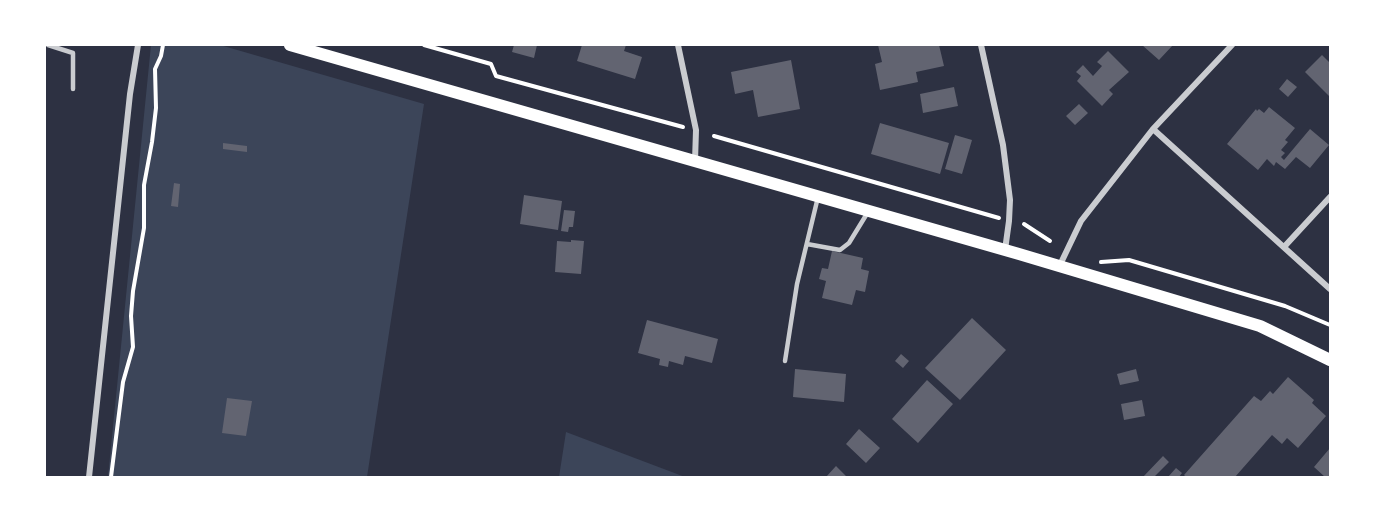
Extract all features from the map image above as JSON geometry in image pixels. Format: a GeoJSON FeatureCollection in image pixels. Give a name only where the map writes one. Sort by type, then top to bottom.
{"type":"FeatureCollection","features":[{"type":"Feature","properties":{"kind":"main road"},"geometry":{"type":"LineString","coordinates":[[290,45],[321,49],[1260,326],[1330,360]]}},
{"type":"Feature","properties":{"kind":"street"},"geometry":{"type":"LineString","coordinates":[[89,477],[129,106],[138,45]]}},
{"type":"Feature","properties":{"kind":"street"},"geometry":{"type":"LineString","coordinates":[[678,45],[696,130],[695,161]]}},
{"type":"Feature","properties":{"kind":"street"},"geometry":{"type":"LineString","coordinates":[[981,45],[1003,145],[1010,200],[1005,250]]}},
{"type":"Feature","properties":{"kind":"street"},"geometry":{"type":"LineString","coordinates":[[1059,267],[1081,221],[1153,129],[1231,45]]}},
{"type":"Feature","properties":{"kind":"street"},"geometry":{"type":"LineString","coordinates":[[1153,129],[1330,289]]}},
{"type":"Feature","properties":{"kind":"street"},"geometry":{"type":"LineString","coordinates":[[1284,247],[1330,197]]}},
{"type":"Feature","properties":{"kind":"lane"},"geometry":{"type":"LineString","coordinates":[[48,45],[73,53],[73,89]]}},
{"type":"Feature","properties":{"kind":"lane"},"geometry":{"type":"LineString","coordinates":[[785,361],[797,284],[818,196]]}},
{"type":"Feature","properties":{"kind":"lane"},"geometry":{"type":"LineString","coordinates":[[807,244],[840,250],[849,243],[868,211]]}},
{"type":"Feature","properties":{"kind":"path"},"geometry":{"type":"LineString","coordinates":[[111,477],[123,382],[133,347],[131,316],[144,228],[144,185],[156,108],[155,69],[163,45]]}},
{"type":"Feature","properties":{"kind":"path"},"geometry":{"type":"LineString","coordinates":[[424,45],[491,64],[496,76],[683,127]]}},
{"type":"Feature","properties":{"kind":"path"},"geometry":{"type":"LineString","coordinates":[[714,136],[1000,218]]}},
{"type":"Feature","properties":{"kind":"path"},"geometry":{"type":"LineString","coordinates":[[1024,224],[1050,241]]}},
{"type":"Feature","properties":{"kind":"path"},"geometry":{"type":"LineString","coordinates":[[1097,262],[1129,260],[1285,306],[1330,325]]}},
{"type":"Feature","properties":{"kind":"shaded area"},"geometry":{"type":"Polygon","coordinates":[[[151,45],[220,45],[424,104],[367,477],[108,477],[151,45]]]}},
{"type":"Feature","properties":{"kind":"shaded area"},"geometry":{"type":"Polygon","coordinates":[[[566,432],[685,477],[559,477],[566,432]]]}},
{"type":"Feature","properties":{"kind":"building"},"geometry":{"type":"Polygon","coordinates":[[[514,45],[537,45],[534,58],[512,52],[514,45]]]}},
{"type":"Feature","properties":{"kind":"building"},"geometry":{"type":"Polygon","coordinates":[[[582,45],[626,45],[624,51],[642,57],[635,79],[577,61],[582,45]]]}},
{"type":"Feature","properties":{"kind":"building"},"geometry":{"type":"Polygon","coordinates":[[[878,45],[939,45],[944,66],[916,72],[918,82],[880,90],[875,64],[882,62],[878,45]]]}},
{"type":"Feature","properties":{"kind":"building"},"geometry":{"type":"Polygon","coordinates":[[[1142,45],[1173,45],[1159,60],[1142,45]]]}},
{"type":"Feature","properties":{"kind":"building"},"geometry":{"type":"Polygon","coordinates":[[[1108,51],[1129,72],[1109,90],[1113,94],[1102,106],[1077,81],[1081,76],[1076,72],[1083,65],[1093,76],[1102,66],[1097,62],[1108,51]]]}},
{"type":"Feature","properties":{"kind":"building"},"geometry":{"type":"Polygon","coordinates":[[[1322,55],[1330,63],[1330,97],[1305,72],[1322,55]]]}},
{"type":"Feature","properties":{"kind":"building"},"geometry":{"type":"Polygon","coordinates":[[[791,60],[800,109],[758,117],[753,90],[735,94],[731,72],[791,60]]]}},
{"type":"Feature","properties":{"kind":"building"},"geometry":{"type":"Polygon","coordinates":[[[1287,79],[1297,87],[1288,97],[1279,89],[1287,79]]]}},
{"type":"Feature","properties":{"kind":"building"},"geometry":{"type":"Polygon","coordinates":[[[954,87],[958,106],[923,113],[920,94],[954,87]]]}},
{"type":"Feature","properties":{"kind":"building"},"geometry":{"type":"Polygon","coordinates":[[[1079,104],[1088,113],[1075,125],[1066,116],[1079,104]]]}},
{"type":"Feature","properties":{"kind":"building"},"geometry":{"type":"Polygon","coordinates":[[[1269,107],[1295,128],[1285,140],[1288,142],[1281,150],[1285,153],[1281,157],[1284,160],[1310,129],[1329,145],[1310,168],[1296,157],[1285,169],[1276,162],[1274,166],[1267,159],[1258,170],[1227,144],[1256,109],[1264,113],[1269,107]]]}},
{"type":"Feature","properties":{"kind":"building"},"geometry":{"type":"Polygon","coordinates":[[[880,123],[949,143],[940,174],[871,154],[880,123]]]}},
{"type":"Feature","properties":{"kind":"building"},"geometry":{"type":"Polygon","coordinates":[[[955,135],[972,140],[962,174],[945,169],[955,135]]]}},
{"type":"Feature","properties":{"kind":"building"},"geometry":{"type":"Polygon","coordinates":[[[223,143],[247,146],[247,152],[223,149],[223,143]]]}},
{"type":"Feature","properties":{"kind":"building"},"geometry":{"type":"Polygon","coordinates":[[[174,183],[180,184],[178,207],[171,206],[174,183]]]}},
{"type":"Feature","properties":{"kind":"building"},"geometry":{"type":"Polygon","coordinates":[[[524,195],[562,201],[558,230],[520,224],[524,195]]]}},
{"type":"Feature","properties":{"kind":"building"},"geometry":{"type":"Polygon","coordinates":[[[564,210],[575,211],[573,227],[569,227],[568,232],[561,231],[564,210]]]}},
{"type":"Feature","properties":{"kind":"building"},"geometry":{"type":"Polygon","coordinates":[[[571,240],[584,241],[581,274],[555,272],[557,241],[571,242],[571,240]]]}},
{"type":"Feature","properties":{"kind":"building"},"geometry":{"type":"Polygon","coordinates":[[[832,251],[863,258],[861,269],[869,271],[865,292],[856,290],[852,305],[822,298],[826,281],[819,279],[822,268],[828,269],[832,251]]]}},
{"type":"Feature","properties":{"kind":"building"},"geometry":{"type":"Polygon","coordinates":[[[972,318],[1006,350],[960,400],[925,368],[972,318]]]}},
{"type":"Feature","properties":{"kind":"building"},"geometry":{"type":"Polygon","coordinates":[[[647,320],[718,339],[712,363],[685,356],[683,365],[669,361],[668,367],[659,365],[660,359],[638,353],[647,320]]]}},
{"type":"Feature","properties":{"kind":"building"},"geometry":{"type":"Polygon","coordinates":[[[901,354],[909,361],[903,368],[895,361],[901,354]]]}},
{"type":"Feature","properties":{"kind":"building"},"geometry":{"type":"Polygon","coordinates":[[[795,369],[846,374],[844,402],[793,397],[795,369]]]}},
{"type":"Feature","properties":{"kind":"building"},"geometry":{"type":"Polygon","coordinates":[[[1136,369],[1139,381],[1120,385],[1117,374],[1136,369]]]}},
{"type":"Feature","properties":{"kind":"building"},"geometry":{"type":"Polygon","coordinates":[[[1288,377],[1314,400],[1312,403],[1326,416],[1298,448],[1287,438],[1282,444],[1272,435],[1235,477],[1186,477],[1184,475],[1254,396],[1261,401],[1270,391],[1273,394],[1288,377]]]}},
{"type":"Feature","properties":{"kind":"building"},"geometry":{"type":"Polygon","coordinates":[[[927,380],[953,404],[918,443],[892,419],[927,380]]]}},
{"type":"Feature","properties":{"kind":"building"},"geometry":{"type":"Polygon","coordinates":[[[227,398],[252,401],[246,436],[222,433],[227,398]]]}},
{"type":"Feature","properties":{"kind":"building"},"geometry":{"type":"Polygon","coordinates":[[[1142,400],[1145,416],[1124,420],[1121,404],[1142,400]]]}},
{"type":"Feature","properties":{"kind":"building"},"geometry":{"type":"Polygon","coordinates":[[[859,429],[880,448],[866,463],[846,444],[859,429]]]}},
{"type":"Feature","properties":{"kind":"building"},"geometry":{"type":"Polygon","coordinates":[[[1330,448],[1330,477],[1325,477],[1314,467],[1330,448]]]}},
{"type":"Feature","properties":{"kind":"building"},"geometry":{"type":"Polygon","coordinates":[[[1163,456],[1169,462],[1154,477],[1143,477],[1163,456]]]}},
{"type":"Feature","properties":{"kind":"building"},"geometry":{"type":"Polygon","coordinates":[[[836,466],[847,477],[826,477],[836,466]]]}},
{"type":"Feature","properties":{"kind":"building"},"geometry":{"type":"Polygon","coordinates":[[[1176,468],[1182,473],[1179,477],[1168,477],[1176,468]]]}}]}
